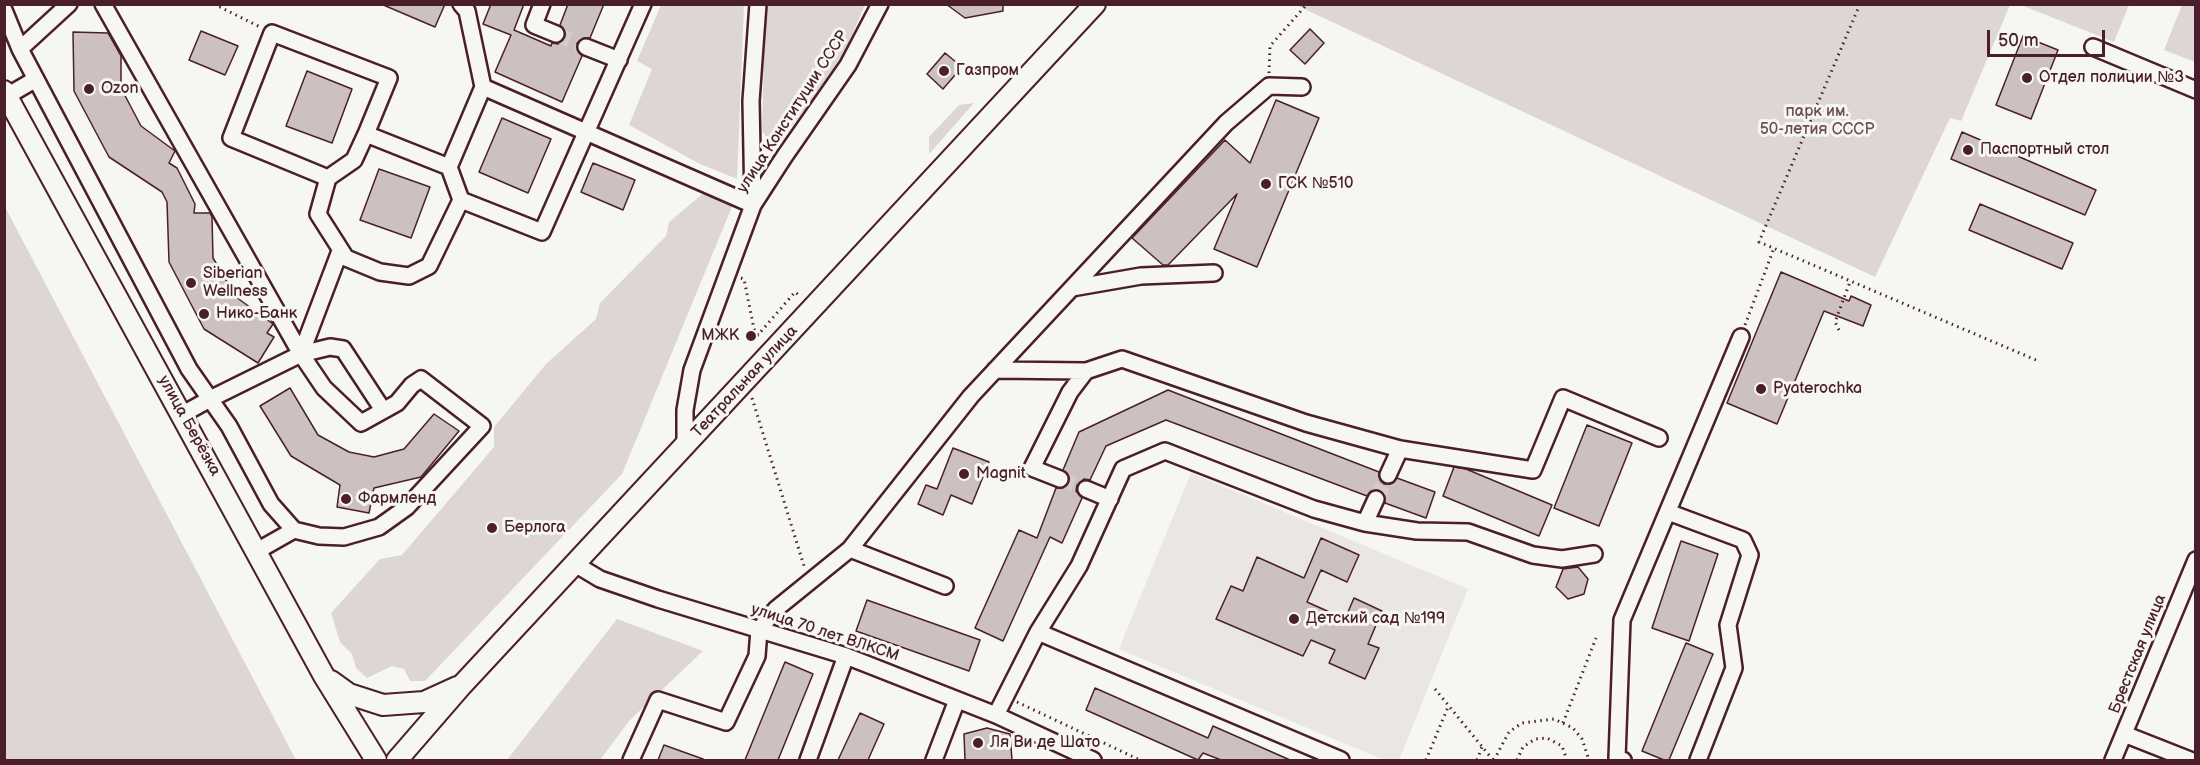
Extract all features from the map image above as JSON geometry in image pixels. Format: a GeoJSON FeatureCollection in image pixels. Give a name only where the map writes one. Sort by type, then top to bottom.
{"type":"FeatureCollection","features":[{"type":"Feature","properties":{"kind":"main road","name":"Театральная улица"},"geometry":{"type":"LineString","coordinates":[[397,760],[462,685],[1095,4]]}},
{"type":"Feature","properties":{"kind":"main road","name":"улица Берёзка"},"geometry":{"type":"LineString","coordinates":[[6,94],[183,414],[324,676],[376,760]]}},
{"type":"Feature","properties":{"kind":"main road"},"geometry":{"type":"LineString","coordinates":[[324,676],[349,694],[383,705],[424,702],[462,685]]}},
{"type":"Feature","properties":{"kind":"street"},"geometry":{"type":"LineString","coordinates":[[20,49],[69,4]]}},
{"type":"Feature","properties":{"kind":"street"},"geometry":{"type":"LineString","coordinates":[[4,10],[20,49],[189,369],[229,426],[271,504],[294,530],[319,536],[344,537],[379,527],[407,507],[482,426],[420,379],[396,403],[361,423],[324,388],[301,354],[103,4]]}},
{"type":"Feature","properties":{"kind":"street"},"geometry":{"type":"LineString","coordinates":[[542,4],[534,25],[556,34]]}},
{"type":"Feature","properties":{"kind":"street"},"geometry":{"type":"LineString","coordinates":[[461,200],[542,232],[644,4]]}},
{"type":"Feature","properties":{"kind":"street"},"geometry":{"type":"LineString","coordinates":[[483,87],[753,205],[752,101],[758,4]]}},
{"type":"Feature","properties":{"kind":"street","name":"улица Конституции СССР"},"geometry":{"type":"LineString","coordinates":[[685,447],[685,410],[692,370],[753,205],[848,65],[880,4]]}},
{"type":"Feature","properties":{"kind":"street"},"geometry":{"type":"LineString","coordinates":[[328,178],[231,138],[272,33],[389,78],[354,160],[328,178],[318,214],[346,258],[380,272],[409,276],[429,266],[461,200],[449,167],[483,87],[466,7]]}},
{"type":"Feature","properties":{"kind":"street"},"geometry":{"type":"LineString","coordinates":[[586,47],[619,60]]}},
{"type":"Feature","properties":{"kind":"street"},"geometry":{"type":"LineString","coordinates":[[2093,47],[2196,90]]}},
{"type":"Feature","properties":{"kind":"street"},"geometry":{"type":"LineString","coordinates":[[6,94],[36,79]]}},
{"type":"Feature","properties":{"kind":"street"},"geometry":{"type":"LineString","coordinates":[[631,760],[658,700],[726,722],[757,656],[759,630],[776,609],[850,549],[971,396],[1226,123],[1269,86],[1302,87]]}},
{"type":"Feature","properties":{"kind":"street"},"geometry":{"type":"LineString","coordinates":[[366,134],[449,167]]}},
{"type":"Feature","properties":{"kind":"street"},"geometry":{"type":"LineString","coordinates":[[301,354],[340,251]]}},
{"type":"Feature","properties":{"kind":"street"},"geometry":{"type":"LineString","coordinates":[[1071,288],[1142,276],[1214,273]]}},
{"type":"Feature","properties":{"kind":"street"},"geometry":{"type":"LineString","coordinates":[[1623,760],[1617,758],[1622,620],[1741,337]]}},
{"type":"Feature","properties":{"kind":"street"},"geometry":{"type":"LineString","coordinates":[[183,414],[301,354],[330,347],[343,349],[383,410]]}},
{"type":"Feature","properties":{"kind":"street"},"geometry":{"type":"LineString","coordinates":[[995,370],[1086,371],[1122,358],[1306,423],[1400,449],[1533,470],[1563,398],[1659,438]]}},
{"type":"Feature","properties":{"kind":"street"},"geometry":{"type":"LineString","coordinates":[[1060,479],[1032,468],[1070,392],[1086,371]]}},
{"type":"Feature","properties":{"kind":"street"},"geometry":{"type":"LineString","coordinates":[[1388,475],[1400,449]]}},
{"type":"Feature","properties":{"kind":"street"},"geometry":{"type":"LineString","coordinates":[[996,714],[1038,632],[1079,566],[1123,470],[1165,451],[1314,510],[1365,523],[1417,531],[1468,532],[1533,555],[1562,559],[1594,554]]}},
{"type":"Feature","properties":{"kind":"street"},"geometry":{"type":"LineString","coordinates":[[1086,489],[1110,499]]}},
{"type":"Feature","properties":{"kind":"street"},"geometry":{"type":"LineString","coordinates":[[1365,523],[1376,500]]}},
{"type":"Feature","properties":{"kind":"street"},"geometry":{"type":"LineString","coordinates":[[1668,512],[1743,540],[1750,555],[1728,625],[1734,668],[1698,760]]}},
{"type":"Feature","properties":{"kind":"street"},"geometry":{"type":"LineString","coordinates":[[257,551],[294,530]]}},
{"type":"Feature","properties":{"kind":"street"},"geometry":{"type":"LineString","coordinates":[[850,549],[945,586]]}},
{"type":"Feature","properties":{"kind":"street","name":"Брестская улица"},"geometry":{"type":"LineString","coordinates":[[2113,760],[2196,560]]}},
{"type":"Feature","properties":{"kind":"street","name":"улица 70 лет ВЛКСМ"},"geometry":{"type":"LineString","coordinates":[[575,564],[600,579],[846,656],[996,714],[1093,760]]}},
{"type":"Feature","properties":{"kind":"street"},"geometry":{"type":"LineString","coordinates":[[1038,632],[1341,760]]}},
{"type":"Feature","properties":{"kind":"street"},"geometry":{"type":"LineString","coordinates":[[808,760],[846,656]]}},
{"type":"Feature","properties":{"kind":"street"},"geometry":{"type":"LineString","coordinates":[[934,760],[957,700]]}},
{"type":"Feature","properties":{"kind":"street"},"geometry":{"type":"LineString","coordinates":[[2124,734],[2190,760]]}},
{"type":"Feature","properties":{"kind":"path"},"geometry":{"type":"LineString","coordinates":[[214,4],[272,33]]}},
{"type":"Feature","properties":{"kind":"path"},"geometry":{"type":"LineString","coordinates":[[1269,86],[1270,46],[1307,4]]}},
{"type":"Feature","properties":{"kind":"path"},"geometry":{"type":"LineString","coordinates":[[1860,4],[1759,242],[2036,360]]}},
{"type":"Feature","properties":{"kind":"path"},"geometry":{"type":"LineString","coordinates":[[1741,337],[1774,248]]}},
{"type":"Feature","properties":{"kind":"path"},"geometry":{"type":"LineString","coordinates":[[739,277],[744,279],[754,329],[758,335],[795,292],[801,297]]}},
{"type":"Feature","properties":{"kind":"path"},"geometry":{"type":"LineString","coordinates":[[1839,330],[1835,322],[1850,282]]}},
{"type":"Feature","properties":{"kind":"path"},"geometry":{"type":"LineString","coordinates":[[759,391],[752,399],[809,582]]}},
{"type":"Feature","properties":{"kind":"path"},"geometry":{"type":"LineString","coordinates":[[1563,723],[1596,638]]}},
{"type":"Feature","properties":{"kind":"path"},"geometry":{"type":"LineString","coordinates":[[1435,689],[1494,760],[1509,732],[1522,723],[1554,719],[1563,723],[1582,739],[1589,760]]}},
{"type":"Feature","properties":{"kind":"path"},"geometry":{"type":"LineString","coordinates":[[1004,697],[1140,760]]}},
{"type":"Feature","properties":{"kind":"path"},"geometry":{"type":"LineString","coordinates":[[1426,760],[1449,706]]}},
{"type":"Feature","properties":{"kind":"path"},"geometry":{"type":"LineString","coordinates":[[1517,760],[1523,747],[1535,739],[1547,738],[1562,746],[1567,760]]}},
{"type":"Feature","properties":{"kind":"path"},"geometry":{"type":"LineString","coordinates":[[1477,760],[1482,747]]}},
{"type":"Feature","properties":{"kind":"shaded area","name":"Детский сад №199"},"geometry":{"type":"Polygon","coordinates":[[[1191,473],[1468,589],[1399,760],[1384,760],[1119,649],[1191,473]]]}},
{"type":"Feature","properties":{"kind":"green space"},"geometry":{"type":"Polygon","coordinates":[[[661,5],[744,5],[737,179],[698,163],[629,125],[652,69],[637,61],[661,5]]]}},
{"type":"Feature","properties":{"kind":"green space"},"geometry":{"type":"Polygon","coordinates":[[[765,5],[865,5],[846,49],[820,90],[782,139],[769,140],[762,131],[765,5]]]}},
{"type":"Feature","properties":{"kind":"green space","name":"парк им. 50-летия СССР"},"geometry":{"type":"Polygon","coordinates":[[[1296,5],[2010,5],[1961,121],[1950,118],[1875,277],[1296,5]]]}},
{"type":"Feature","properties":{"kind":"green space"},"geometry":{"type":"Polygon","coordinates":[[[2021,5],[2129,5],[2114,42],[2021,5]]]}},
{"type":"Feature","properties":{"kind":"green space"},"geometry":{"type":"Polygon","coordinates":[[[2182,5],[2195,5],[2195,62],[2164,50],[2182,5]]]}},
{"type":"Feature","properties":{"kind":"green space"},"geometry":{"type":"Polygon","coordinates":[[[974,103],[929,154],[929,137],[959,105],[974,103]]]}},
{"type":"Feature","properties":{"kind":"green space"},"geometry":{"type":"Polygon","coordinates":[[[705,192],[733,204],[622,474],[425,681],[410,681],[404,669],[392,666],[367,678],[356,668],[352,654],[340,642],[331,613],[380,559],[402,555],[494,447],[494,427],[546,364],[596,319],[600,303],[666,236],[669,222],[705,192]]]}},
{"type":"Feature","properties":{"kind":"green space"},"geometry":{"type":"Polygon","coordinates":[[[5,207],[296,760],[5,760],[5,207]]]}},
{"type":"Feature","properties":{"kind":"green space"},"geometry":{"type":"Polygon","coordinates":[[[617,619],[703,651],[629,721],[600,760],[507,760],[617,619]]]}},
{"type":"Feature","properties":{"kind":"building"},"geometry":{"type":"Polygon","coordinates":[[[381,4],[445,4],[435,27],[381,4]]]}},
{"type":"Feature","properties":{"kind":"building"},"geometry":{"type":"Polygon","coordinates":[[[491,4],[524,4],[514,30],[551,46],[552,43],[558,44],[565,38],[566,32],[560,25],[568,4],[604,4],[590,38],[584,38],[577,43],[577,49],[582,56],[562,102],[495,72],[511,35],[483,24],[491,4]]]}},
{"type":"Feature","properties":{"kind":"building"},"geometry":{"type":"Polygon","coordinates":[[[946,4],[1003,4],[1003,11],[965,18],[946,4]]]}},
{"type":"Feature","properties":{"kind":"building"},"geometry":{"type":"Polygon","coordinates":[[[1310,29],[1324,43],[1305,64],[1290,50],[1310,29]]]}},
{"type":"Feature","properties":{"kind":"building"},"geometry":{"type":"Polygon","coordinates":[[[201,31],[238,46],[225,75],[189,60],[201,31]]]}},
{"type":"Feature","properties":{"kind":"building"},"geometry":{"type":"Polygon","coordinates":[[[73,32],[108,33],[121,56],[121,88],[141,126],[175,151],[169,163],[177,168],[195,204],[194,213],[210,213],[212,217],[213,258],[236,297],[273,324],[267,333],[274,337],[258,363],[204,329],[169,262],[167,202],[162,192],[109,157],[74,91],[73,32]]]}},
{"type":"Feature","properties":{"kind":"building","name":"Отдел полиции №3"},"geometry":{"type":"Polygon","coordinates":[[[2023,36],[2058,50],[2031,119],[1996,105],[2023,36]]]}},
{"type":"Feature","properties":{"kind":"building","name":"Газпром"},"geometry":{"type":"Polygon","coordinates":[[[945,53],[962,67],[943,89],[927,74],[945,53]]]}},
{"type":"Feature","properties":{"kind":"building"},"geometry":{"type":"Polygon","coordinates":[[[307,71],[352,89],[332,143],[286,126],[307,71]]]}},
{"type":"Feature","properties":{"kind":"building"},"geometry":{"type":"Polygon","coordinates":[[[1276,100],[1319,118],[1257,267],[1214,249],[1237,194],[1168,265],[1163,265],[1132,238],[1225,140],[1250,163],[1276,100]]]}},
{"type":"Feature","properties":{"kind":"building"},"geometry":{"type":"Polygon","coordinates":[[[502,118],[551,139],[528,193],[479,172],[502,118]]]}},
{"type":"Feature","properties":{"kind":"building"},"geometry":{"type":"Polygon","coordinates":[[[1962,132],[2096,190],[2085,215],[1951,159],[1962,132]]]}},
{"type":"Feature","properties":{"kind":"building"},"geometry":{"type":"Polygon","coordinates":[[[593,163],[635,180],[623,210],[581,192],[593,163]]]}},
{"type":"Feature","properties":{"kind":"building"},"geometry":{"type":"Polygon","coordinates":[[[379,169],[430,187],[411,238],[360,220],[379,169]]]}},
{"type":"Feature","properties":{"kind":"building"},"geometry":{"type":"Polygon","coordinates":[[[1980,204],[2073,243],[2062,269],[1969,230],[1980,204]]]}},
{"type":"Feature","properties":{"kind":"building"},"geometry":{"type":"Polygon","coordinates":[[[1781,272],[1849,301],[1851,296],[1871,305],[1863,326],[1824,311],[1777,424],[1727,403],[1781,272]]]}},
{"type":"Feature","properties":{"kind":"building"},"geometry":{"type":"Polygon","coordinates":[[[290,388],[318,435],[349,452],[374,457],[404,449],[434,414],[459,431],[421,477],[374,488],[369,513],[337,507],[340,485],[291,456],[260,406],[290,388]]]}},
{"type":"Feature","properties":{"kind":"building"},"geometry":{"type":"Polygon","coordinates":[[[1168,390],[1379,472],[1380,480],[1384,484],[1393,483],[1397,478],[1435,492],[1426,518],[1385,503],[1384,494],[1380,490],[1371,491],[1367,496],[1166,420],[1106,446],[1090,480],[1084,479],[1077,485],[1076,491],[1082,498],[1062,543],[1050,537],[1003,641],[975,628],[1019,530],[1037,538],[1056,488],[1062,488],[1069,483],[1069,477],[1063,470],[1079,432],[1168,390]]]}},
{"type":"Feature","properties":{"kind":"building"},"geometry":{"type":"Polygon","coordinates":[[[1587,425],[1632,443],[1599,526],[1554,508],[1587,425]]]}},
{"type":"Feature","properties":{"kind":"building","name":"Magnit"},"geometry":{"type":"Polygon","coordinates":[[[953,448],[989,462],[972,504],[951,495],[943,515],[918,504],[926,485],[937,489],[953,448]]]}},
{"type":"Feature","properties":{"kind":"building"},"geometry":{"type":"Polygon","coordinates":[[[1454,467],[1466,469],[1552,505],[1539,536],[1443,496],[1454,467]]]}},
{"type":"Feature","properties":{"kind":"building"},"geometry":{"type":"Polygon","coordinates":[[[1321,538],[1359,555],[1347,582],[1321,570],[1307,602],[1345,619],[1354,598],[1382,611],[1368,644],[1379,648],[1365,679],[1329,663],[1335,650],[1311,640],[1303,656],[1216,619],[1231,586],[1243,591],[1257,557],[1304,578],[1321,538]]]}},
{"type":"Feature","properties":{"kind":"building"},"geometry":{"type":"Polygon","coordinates":[[[1681,541],[1718,554],[1689,641],[1652,628],[1681,541]]]}},
{"type":"Feature","properties":{"kind":"building"},"geometry":{"type":"Polygon","coordinates":[[[1578,567],[1588,579],[1584,594],[1568,599],[1556,587],[1563,569],[1578,567]]]}},
{"type":"Feature","properties":{"kind":"building"},"geometry":{"type":"Polygon","coordinates":[[[867,600],[980,640],[969,671],[856,631],[867,600]]]}},
{"type":"Feature","properties":{"kind":"building"},"geometry":{"type":"Polygon","coordinates":[[[1686,643],[1713,654],[1669,760],[1664,760],[1642,751],[1686,643]]]}},
{"type":"Feature","properties":{"kind":"building"},"geometry":{"type":"Polygon","coordinates":[[[785,662],[813,674],[778,760],[745,760],[785,662]]]}},
{"type":"Feature","properties":{"kind":"building"},"geometry":{"type":"Polygon","coordinates":[[[1095,688],[1208,738],[1213,726],[1290,760],[1221,760],[1203,753],[1198,760],[1086,710],[1095,688]]]}},
{"type":"Feature","properties":{"kind":"building"},"geometry":{"type":"Polygon","coordinates":[[[860,713],[884,724],[868,760],[838,760],[860,713]]]}},
{"type":"Feature","properties":{"kind":"building"},"geometry":{"type":"Polygon","coordinates":[[[987,728],[1010,734],[1012,760],[965,760],[964,734],[987,728]]]}},
{"type":"Feature","properties":{"kind":"building"},"geometry":{"type":"Polygon","coordinates":[[[664,745],[703,759],[658,760],[664,745]]]}},
{"type":"Feature","properties":{"kind":"tunnel"},"geometry":{"type":"LineString","coordinates":[[556,34],[586,47]]}},
{"type":"Feature","properties":{"kind":"tunnel"},"geometry":{"type":"LineString","coordinates":[[1376,499],[1388,475]]}},
{"type":"Feature","properties":{"kind":"tunnel"},"geometry":{"type":"LineString","coordinates":[[1060,479],[1086,489]]}},
{"type":"Feature","properties":{"kind":"place","name":"Газпром"},"geometry":{"type":"Point","coordinates":[944,71]}},
{"type":"Feature","properties":{"kind":"place","name":"Отдел полиции №3"},"geometry":{"type":"Point","coordinates":[2027,78]}},
{"type":"Feature","properties":{"kind":"place","name":"Ozon"},"geometry":{"type":"Point","coordinates":[89,89]}},
{"type":"Feature","properties":{"kind":"place","name":"Паспортный стол"},"geometry":{"type":"Point","coordinates":[1968,150]}},
{"type":"Feature","properties":{"kind":"place","name":"ГСК №510"},"geometry":{"type":"Point","coordinates":[1266,184]}},
{"type":"Feature","properties":{"kind":"place","name":"Siberian Wellness"},"geometry":{"type":"Point","coordinates":[191,283]}},
{"type":"Feature","properties":{"kind":"place","name":"Нико-Банк"},"geometry":{"type":"Point","coordinates":[204,314]}},
{"type":"Feature","properties":{"kind":"place","name":"МЖК"},"geometry":{"type":"Point","coordinates":[751,336]}},
{"type":"Feature","properties":{"kind":"place","name":"Pyaterochka"},"geometry":{"type":"Point","coordinates":[1761,389]}},
{"type":"Feature","properties":{"kind":"place","name":"Magnit"},"geometry":{"type":"Point","coordinates":[964,474]}},
{"type":"Feature","properties":{"kind":"place","name":"Фармленд"},"geometry":{"type":"Point","coordinates":[346,499]}},
{"type":"Feature","properties":{"kind":"place","name":"Берлога"},"geometry":{"type":"Point","coordinates":[492,528]}},
{"type":"Feature","properties":{"kind":"place","name":"Детский сад №199"},"geometry":{"type":"Point","coordinates":[1294,619]}},
{"type":"Feature","properties":{"kind":"place","name":"Ля Ви де Шато"},"geometry":{"type":"Point","coordinates":[978,743]}}]}
